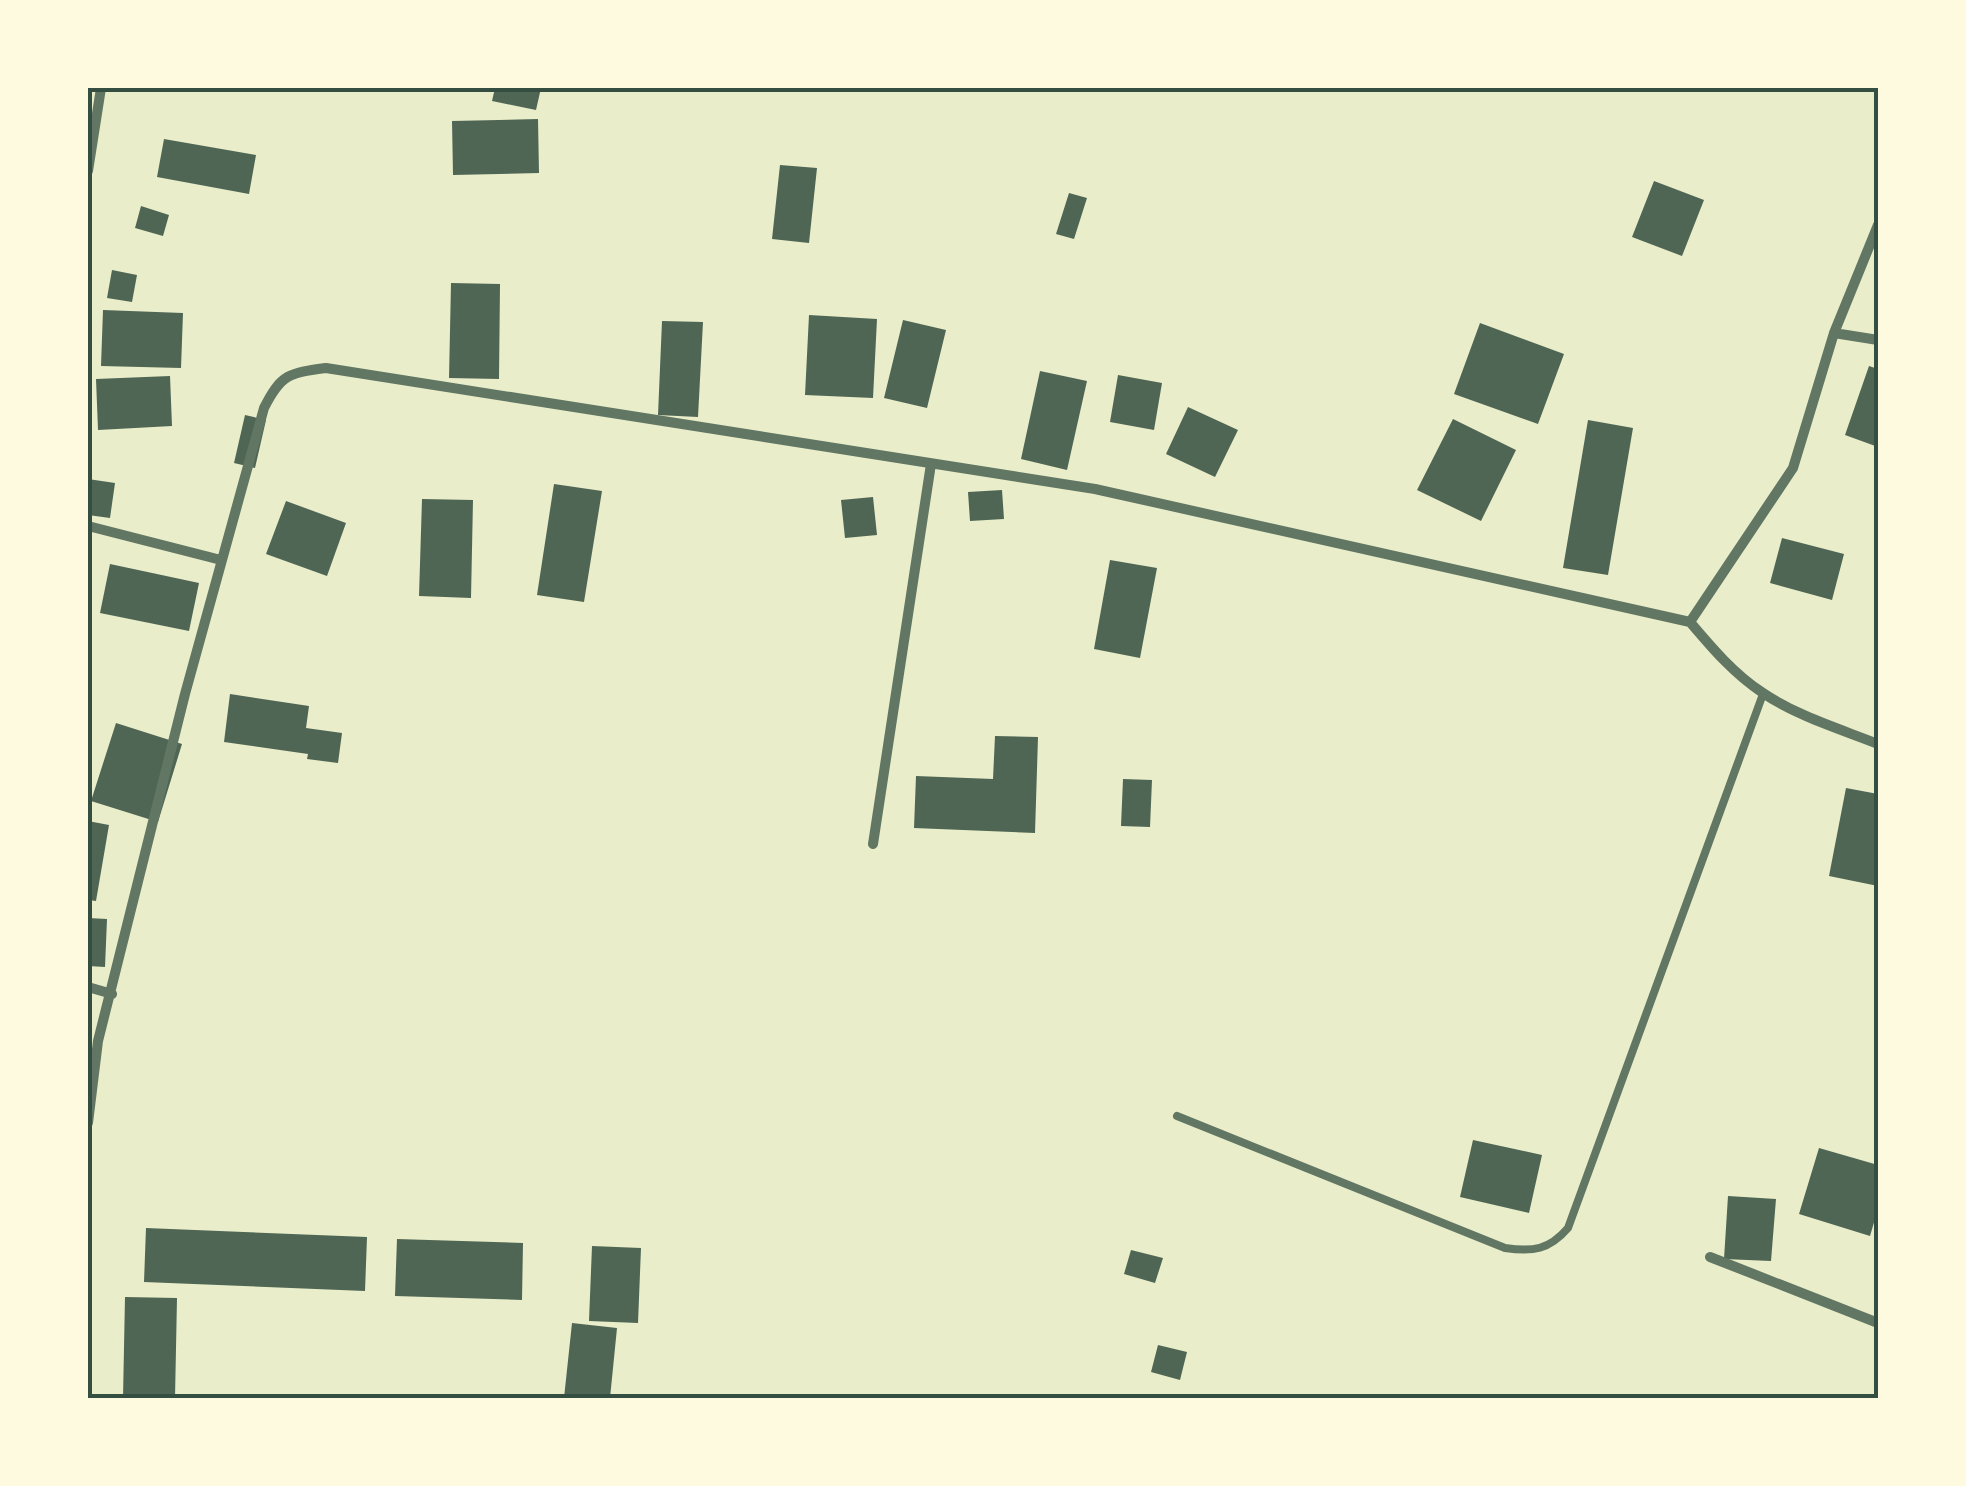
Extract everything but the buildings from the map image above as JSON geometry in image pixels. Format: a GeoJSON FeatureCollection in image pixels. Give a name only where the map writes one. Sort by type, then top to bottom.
{"type":"FeatureCollection","features":[{"type":"Feature","properties":{"kind":"street"},"geometry":{"type":"LineString","coordinates":[[88,171],[101,88]]}},
{"type":"Feature","properties":{"kind":"street"},"geometry":{"type":"LineString","coordinates":[[1690,622],[1792,468],[1834,333],[1878,225]]}},
{"type":"Feature","properties":{"kind":"street"},"geometry":{"type":"LineString","coordinates":[[1834,333],[1878,340]]}},
{"type":"Feature","properties":{"kind":"street"},"geometry":{"type":"LineString","coordinates":[[88,1123],[98,1041],[221,560],[264,408],[276,384],[296,372],[326,368],[1096,489],[1690,622],[1725,663],[1763,694],[1878,744]]}},
{"type":"Feature","properties":{"kind":"street"},"geometry":{"type":"LineString","coordinates":[[873,844],[931,464]]}},
{"type":"Feature","properties":{"kind":"street"},"geometry":{"type":"LineString","coordinates":[[88,526],[221,560]]}},
{"type":"Feature","properties":{"kind":"street"},"geometry":{"type":"LineString","coordinates":[[88,988],[112,994]]}},
{"type":"Feature","properties":{"kind":"street"},"geometry":{"type":"LineString","coordinates":[[1710,1257],[1878,1323]]}},
{"type":"Feature","properties":{"kind":"lane"},"geometry":{"type":"LineString","coordinates":[[1177,1116],[1504,1248],[1531,1252],[1554,1245],[1568,1228],[1763,694]]}}]}
